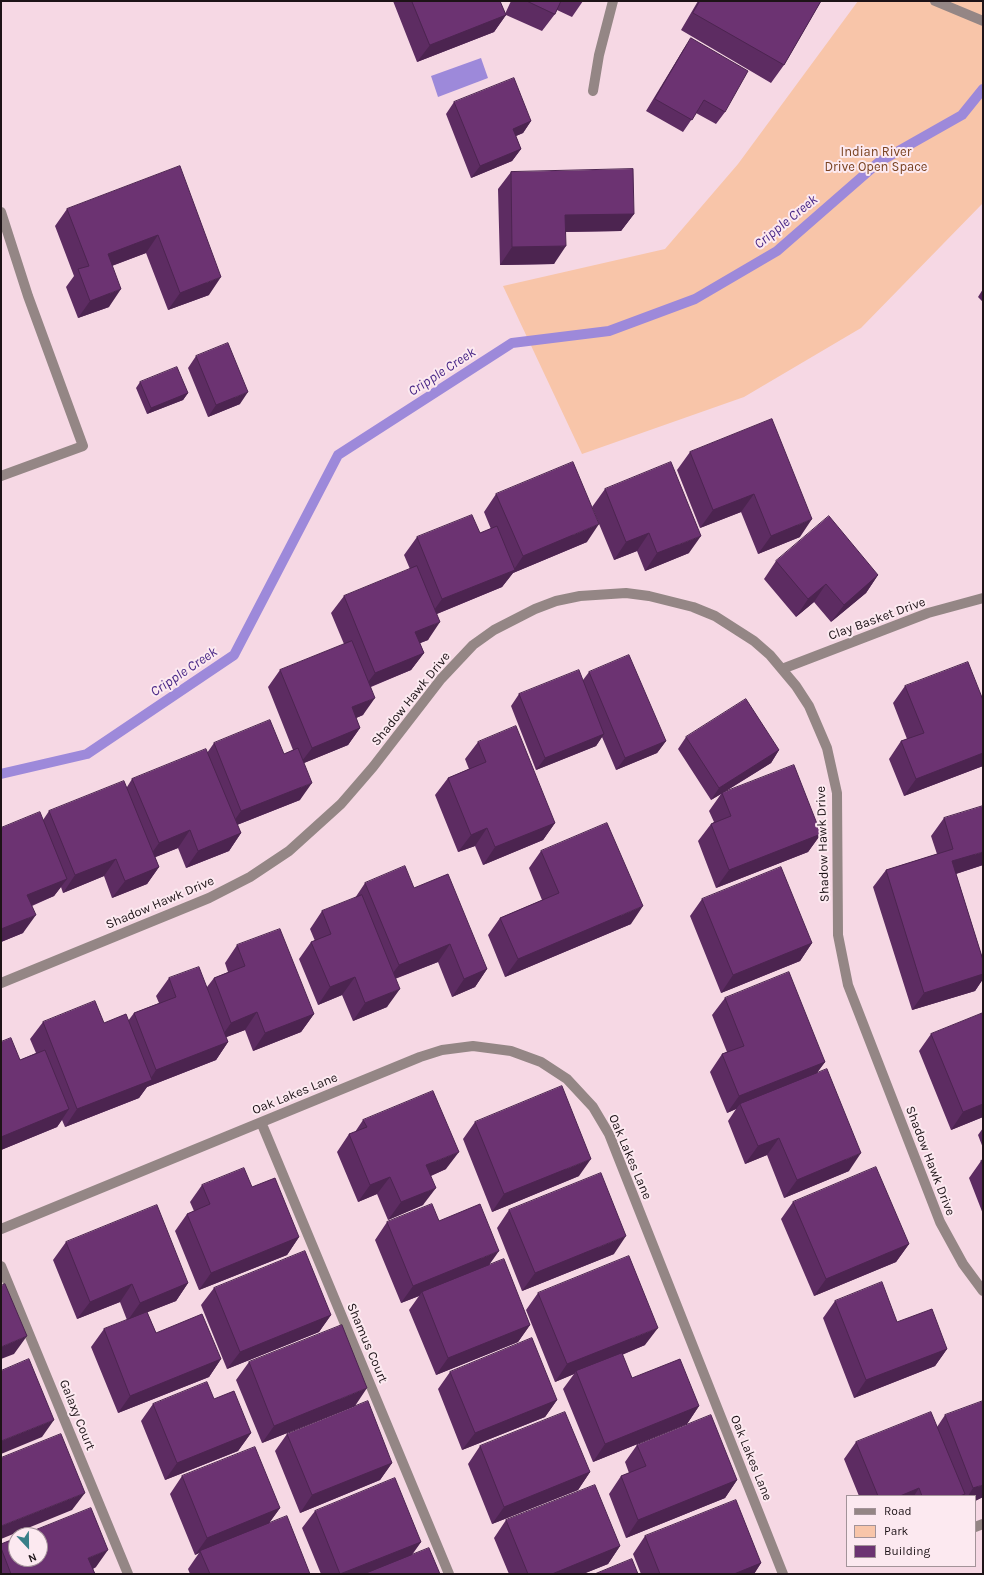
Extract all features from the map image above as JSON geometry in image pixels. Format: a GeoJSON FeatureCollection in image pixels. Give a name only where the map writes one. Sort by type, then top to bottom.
{"type":"FeatureCollection","features":[{"type":"Feature","properties":{"kind":"street"},"geometry":{"type":"LineString","coordinates":[[592,91],[599,55],[614,1]]}},
{"type":"Feature","properties":{"kind":"street"},"geometry":{"type":"LineString","coordinates":[[936,1],[983,21]]}},
{"type":"Feature","properties":{"kind":"street"},"geometry":{"type":"LineString","coordinates":[[1,212],[28,296],[83,446],[1,476]]}},
{"type":"Feature","properties":{"kind":"street","name":"Shadow Hawk Drive"},"geometry":{"type":"LineString","coordinates":[[1,983],[209,898],[250,876],[289,850],[341,804],[373,767],[441,679],[473,645],[494,630],[535,609],[556,601],[580,596],[626,593],[649,596],[693,607],[715,616],[754,642],[770,655],[796,686],[809,706],[828,748],[837,793],[838,935],[848,985],[940,1222],[963,1264],[983,1291]]}},
{"type":"Feature","properties":{"kind":"street","name":"Clay Basket Drive"},"geometry":{"type":"LineString","coordinates":[[782,668],[928,613],[983,598]]}},
{"type":"Feature","properties":{"kind":"street","name":"Oak Lakes Lane"},"geometry":{"type":"LineString","coordinates":[[1,1230],[420,1057],[442,1050],[473,1046],[511,1051],[540,1062],[567,1079],[593,1107],[609,1134],[783,1574]]}},
{"type":"Feature","properties":{"kind":"street","name":"Shamus Court"},"geometry":{"type":"LineString","coordinates":[[262,1122],[449,1574]]}},
{"type":"Feature","properties":{"kind":"street","name":"Galaxy Court"},"geometry":{"type":"LineString","coordinates":[[1,1266],[128,1574]]}},
{"type":"Feature","properties":{"kind":"green space","name":"Indian River Drive Open Space"},"geometry":{"type":"Polygon","coordinates":[[[858,1],[983,1],[983,203],[861,328],[744,397],[582,454],[503,286],[665,249],[738,164],[858,1]]]}},
{"type":"Feature","properties":{"kind":"shaded area"},"geometry":{"type":"Polygon","coordinates":[[[481,58],[488,78],[438,97],[431,76],[481,58]]]}},
{"type":"Feature","properties":{"kind":"building"},"geometry":{"type":"Polygon","coordinates":[[[412,1],[500,1],[506,15],[430,45],[412,1]]]}},
{"type":"Feature","properties":{"kind":"building"},"geometry":{"type":"Polygon","coordinates":[[[527,1],[561,1],[555,14],[527,1]]]}},
{"type":"Feature","properties":{"kind":"building"},"geometry":{"type":"Polygon","coordinates":[[[700,1],[821,1],[784,65],[693,13],[700,1]]]}},
{"type":"Feature","properties":{"kind":"building"},"geometry":{"type":"Polygon","coordinates":[[[691,38],[748,71],[725,112],[704,100],[692,120],[655,99],[691,38]]]}},
{"type":"Feature","properties":{"kind":"building"},"geometry":{"type":"Polygon","coordinates":[[[514,78],[531,121],[513,129],[521,149],[480,166],[454,102],[514,78]]]}},
{"type":"Feature","properties":{"kind":"building"},"geometry":{"type":"Polygon","coordinates":[[[180,166],[221,277],[180,293],[158,235],[108,254],[121,289],[90,301],[78,269],[89,266],[67,209],[180,166]]]}},
{"type":"Feature","properties":{"kind":"building"},"geometry":{"type":"Polygon","coordinates":[[[633,169],[634,214],[565,215],[566,246],[512,247],[511,172],[633,169]]]}},
{"type":"Feature","properties":{"kind":"building"},"geometry":{"type":"Polygon","coordinates":[[[228,343],[248,392],[216,405],[196,356],[228,343]]]}},
{"type":"Feature","properties":{"kind":"building"},"geometry":{"type":"Polygon","coordinates":[[[177,367],[188,393],[151,408],[140,382],[177,367]]]}},
{"type":"Feature","properties":{"kind":"building"},"geometry":{"type":"Polygon","coordinates":[[[772,419],[812,519],[771,536],[754,494],[713,510],[690,452],[772,419]]]}},
{"type":"Feature","properties":{"kind":"building"},"geometry":{"type":"Polygon","coordinates":[[[573,462],[599,524],[523,556],[496,494],[573,462]]]}},
{"type":"Feature","properties":{"kind":"building"},"geometry":{"type":"Polygon","coordinates":[[[671,462],[701,536],[657,553],[649,533],[626,542],[605,489],[671,462]]]}},
{"type":"Feature","properties":{"kind":"building"},"geometry":{"type":"Polygon","coordinates":[[[472,515],[480,533],[497,526],[515,570],[442,599],[417,537],[472,515]]]}},
{"type":"Feature","properties":{"kind":"building"},"geometry":{"type":"Polygon","coordinates":[[[829,516],[878,575],[844,605],[826,584],[808,599],[776,561],[829,516]]]}},
{"type":"Feature","properties":{"kind":"building"},"geometry":{"type":"Polygon","coordinates":[[[417,566],[440,622],[415,632],[424,653],[375,673],[344,596],[417,566]]]}},
{"type":"Feature","properties":{"kind":"building"},"geometry":{"type":"Polygon","coordinates":[[[352,641],[375,698],[352,707],[360,728],[312,748],[280,670],[352,641]]]}},
{"type":"Feature","properties":{"kind":"building"},"geometry":{"type":"Polygon","coordinates":[[[629,655],[666,741],[625,758],[589,672],[629,655]]]}},
{"type":"Feature","properties":{"kind":"building"},"geometry":{"type":"Polygon","coordinates":[[[968,662],[983,700],[983,753],[916,779],[901,741],[924,733],[905,686],[968,662]]]}},
{"type":"Feature","properties":{"kind":"building"},"geometry":{"type":"Polygon","coordinates":[[[579,670],[604,734],[545,758],[519,694],[579,670]]]}},
{"type":"Feature","properties":{"kind":"building"},"geometry":{"type":"Polygon","coordinates":[[[746,699],[779,750],[719,788],[686,737],[746,699]]]}},
{"type":"Feature","properties":{"kind":"building"},"geometry":{"type":"Polygon","coordinates":[[[270,720],[284,754],[298,748],[312,783],[241,811],[214,743],[270,720]]]}},
{"type":"Feature","properties":{"kind":"building"},"geometry":{"type":"Polygon","coordinates":[[[516,726],[555,823],[495,847],[487,828],[471,835],[448,778],[486,762],[478,742],[516,726]]]}},
{"type":"Feature","properties":{"kind":"building"},"geometry":{"type":"Polygon","coordinates":[[[206,749],[241,833],[198,851],[190,830],[159,843],[132,779],[206,749]]]}},
{"type":"Feature","properties":{"kind":"building"},"geometry":{"type":"Polygon","coordinates":[[[794,765],[821,834],[729,870],[711,824],[731,816],[722,793],[794,765]]]}},
{"type":"Feature","properties":{"kind":"building"},"geometry":{"type":"Polygon","coordinates":[[[124,781],[159,867],[125,881],[116,859],[75,875],[49,811],[124,781]]]}},
{"type":"Feature","properties":{"kind":"building"},"geometry":{"type":"Polygon","coordinates":[[[983,806],[983,852],[952,861],[983,960],[983,974],[924,993],[886,870],[953,849],[944,818],[983,806]]]}},
{"type":"Feature","properties":{"kind":"building"},"geometry":{"type":"Polygon","coordinates":[[[40,812],[67,879],[27,895],[36,915],[1,929],[1,828],[40,812]]]}},
{"type":"Feature","properties":{"kind":"building"},"geometry":{"type":"Polygon","coordinates":[[[607,823],[643,906],[518,959],[500,918],[559,893],[541,851],[607,823]]]}},
{"type":"Feature","properties":{"kind":"building"},"geometry":{"type":"Polygon","coordinates":[[[405,866],[414,888],[448,874],[487,969],[464,979],[450,944],[399,965],[365,883],[405,866]]]}},
{"type":"Feature","properties":{"kind":"building"},"geometry":{"type":"Polygon","coordinates":[[[781,867],[812,943],[733,975],[702,899],[781,867]]]}},
{"type":"Feature","properties":{"kind":"building"},"geometry":{"type":"Polygon","coordinates":[[[362,895],[400,989],[365,1003],[355,977],[330,987],[311,942],[331,934],[322,911],[362,895]]]}},
{"type":"Feature","properties":{"kind":"building"},"geometry":{"type":"Polygon","coordinates":[[[280,929],[314,1014],[265,1033],[257,1012],[231,1023],[214,978],[245,966],[237,945],[280,929]]]}},
{"type":"Feature","properties":{"kind":"building"},"geometry":{"type":"Polygon","coordinates":[[[199,967],[228,1042],[156,1070],[134,1013],[176,997],[169,978],[199,967]]]}},
{"type":"Feature","properties":{"kind":"building"},"geometry":{"type":"Polygon","coordinates":[[[789,972],[825,1062],[739,1096],[722,1054],[744,1046],[725,998],[789,972]]]}},
{"type":"Feature","properties":{"kind":"building"},"geometry":{"type":"Polygon","coordinates":[[[95,1001],[104,1023],[126,1014],[152,1080],[77,1109],[43,1022],[95,1001]]]}},
{"type":"Feature","properties":{"kind":"building"},"geometry":{"type":"Polygon","coordinates":[[[983,1013],[983,1104],[963,1112],[931,1034],[983,1013]]]}},
{"type":"Feature","properties":{"kind":"building"},"geometry":{"type":"Polygon","coordinates":[[[11,1038],[20,1060],[45,1050],[69,1109],[1,1137],[1,1042],[11,1038]]]}},
{"type":"Feature","properties":{"kind":"building"},"geometry":{"type":"Polygon","coordinates":[[[827,1069],[861,1153],[797,1180],[779,1138],[758,1146],[740,1104],[827,1069]]]}},
{"type":"Feature","properties":{"kind":"building"},"geometry":{"type":"Polygon","coordinates":[[[562,1086],[591,1159],[504,1194],[475,1122],[562,1086]]]}},
{"type":"Feature","properties":{"kind":"building"},"geometry":{"type":"Polygon","coordinates":[[[433,1091],[459,1152],[426,1165],[436,1188],[401,1202],[390,1177],[370,1185],[349,1134],[367,1127],[363,1120],[433,1091]]]}},
{"type":"Feature","properties":{"kind":"building"},"geometry":{"type":"Polygon","coordinates":[[[876,1167],[909,1244],[826,1279],[793,1202],[876,1167]]]}},
{"type":"Feature","properties":{"kind":"building"},"geometry":{"type":"Polygon","coordinates":[[[244,1168],[252,1187],[275,1178],[299,1237],[211,1273],[187,1214],[210,1204],[202,1185],[244,1168]]]}},
{"type":"Feature","properties":{"kind":"building"},"geometry":{"type":"Polygon","coordinates":[[[601,1173],[626,1236],[535,1273],[509,1210],[601,1173]]]}},
{"type":"Feature","properties":{"kind":"building"},"geometry":{"type":"Polygon","coordinates":[[[432,1204],[439,1221],[480,1204],[499,1251],[413,1286],[387,1222],[432,1204]]]}},
{"type":"Feature","properties":{"kind":"building"},"geometry":{"type":"Polygon","coordinates":[[[157,1205],[188,1283],[140,1303],[132,1284],[90,1302],[66,1242],[157,1205]]]}},
{"type":"Feature","properties":{"kind":"building"},"geometry":{"type":"Polygon","coordinates":[[[305,1251],[331,1315],[240,1352],[214,1288],[305,1251]]]}},
{"type":"Feature","properties":{"kind":"building"},"geometry":{"type":"Polygon","coordinates":[[[629,1256],[658,1328],[567,1364],[538,1293],[629,1256]]]}},
{"type":"Feature","properties":{"kind":"building"},"geometry":{"type":"Polygon","coordinates":[[[504,1259],[530,1325],[448,1358],[422,1292],[504,1259]]]}},
{"type":"Feature","properties":{"kind":"building"},"geometry":{"type":"Polygon","coordinates":[[[882,1282],[897,1322],[932,1309],[947,1349],[866,1380],[835,1301],[882,1282]]]}},
{"type":"Feature","properties":{"kind":"building"},"geometry":{"type":"Polygon","coordinates":[[[5,1284],[27,1336],[1,1347],[1,1286],[5,1284]]]}},
{"type":"Feature","properties":{"kind":"building"},"geometry":{"type":"Polygon","coordinates":[[[147,1312],[156,1333],[202,1314],[221,1359],[130,1396],[104,1329],[147,1312]]]}},
{"type":"Feature","properties":{"kind":"building"},"geometry":{"type":"Polygon","coordinates":[[[342,1325],[367,1388],[274,1426],[249,1362],[342,1325]]]}},
{"type":"Feature","properties":{"kind":"building"},"geometry":{"type":"Polygon","coordinates":[[[532,1338],[557,1400],[475,1433],[450,1372],[532,1338]]]}},
{"type":"Feature","properties":{"kind":"building"},"geometry":{"type":"Polygon","coordinates":[[[622,1353],[632,1378],[680,1359],[699,1406],[605,1444],[576,1371],[622,1353]]]}},
{"type":"Feature","properties":{"kind":"building"},"geometry":{"type":"Polygon","coordinates":[[[29,1359],[54,1420],[1,1441],[1,1371],[29,1359]]]}},
{"type":"Feature","properties":{"kind":"building"},"geometry":{"type":"Polygon","coordinates":[[[207,1382],[214,1399],[234,1391],[251,1433],[177,1463],[153,1404],[207,1382]]]}},
{"type":"Feature","properties":{"kind":"building"},"geometry":{"type":"Polygon","coordinates":[[[368,1401],[392,1463],[312,1495],[287,1434],[368,1401]]]}},
{"type":"Feature","properties":{"kind":"building"},"geometry":{"type":"Polygon","coordinates":[[[983,1401],[983,1485],[973,1488],[945,1415],[983,1401]]]}},
{"type":"Feature","properties":{"kind":"building"},"geometry":{"type":"Polygon","coordinates":[[[565,1412],[590,1472],[504,1507],[480,1446],[565,1412]]]}},
{"type":"Feature","properties":{"kind":"building"},"geometry":{"type":"Polygon","coordinates":[[[931,1412],[965,1494],[922,1495],[919,1488],[902,1495],[878,1495],[856,1442],[931,1412]]]}},
{"type":"Feature","properties":{"kind":"building"},"geometry":{"type":"Polygon","coordinates":[[[711,1415],[737,1480],[638,1520],[621,1476],[646,1466],[637,1445],[711,1415]]]}},
{"type":"Feature","properties":{"kind":"building"},"geometry":{"type":"Polygon","coordinates":[[[61,1434],[85,1493],[1,1526],[1,1458],[61,1434]]]}},
{"type":"Feature","properties":{"kind":"building"},"geometry":{"type":"Polygon","coordinates":[[[255,1447],[280,1508],[207,1538],[182,1476],[255,1447]]]}},
{"type":"Feature","properties":{"kind":"building"},"geometry":{"type":"Polygon","coordinates":[[[395,1478],[421,1542],[340,1574],[315,1511],[395,1478]]]}},
{"type":"Feature","properties":{"kind":"building"},"geometry":{"type":"Polygon","coordinates":[[[595,1485],[620,1546],[552,1574],[528,1574],[506,1520],[595,1485]]]}},
{"type":"Feature","properties":{"kind":"building"},"geometry":{"type":"Polygon","coordinates":[[[736,1500],[761,1563],[734,1574],[660,1574],[645,1536],[736,1500]]]}},
{"type":"Feature","properties":{"kind":"building"},"geometry":{"type":"Polygon","coordinates":[[[91,1508],[108,1550],[88,1558],[95,1574],[11,1574],[8,1567],[48,1567],[48,1527],[43,1527],[91,1508]]]}},
{"type":"Feature","properties":{"kind":"building"},"geometry":{"type":"Polygon","coordinates":[[[287,1516],[310,1574],[210,1574],[200,1551],[287,1516]]]}},
{"type":"Feature","properties":{"kind":"building"},"geometry":{"type":"Polygon","coordinates":[[[8,1541],[8,1566],[1,1548],[1,1544],[8,1541]]]}},
{"type":"Feature","properties":{"kind":"building"},"geometry":{"type":"Polygon","coordinates":[[[429,1548],[440,1574],[364,1574],[429,1548]]]}},
{"type":"Feature","properties":{"kind":"building"},"geometry":{"type":"Polygon","coordinates":[[[632,1559],[638,1574],[595,1574],[632,1559]]]}},
{"type":"Feature","properties":{"kind":"waterway","name":"Cripple Creek"},"geometry":{"type":"LineString","coordinates":[[1,774],[87,754],[234,655],[338,455],[512,343],[609,331],[695,299],[777,251],[879,162],[962,115],[983,89]]}}]}
